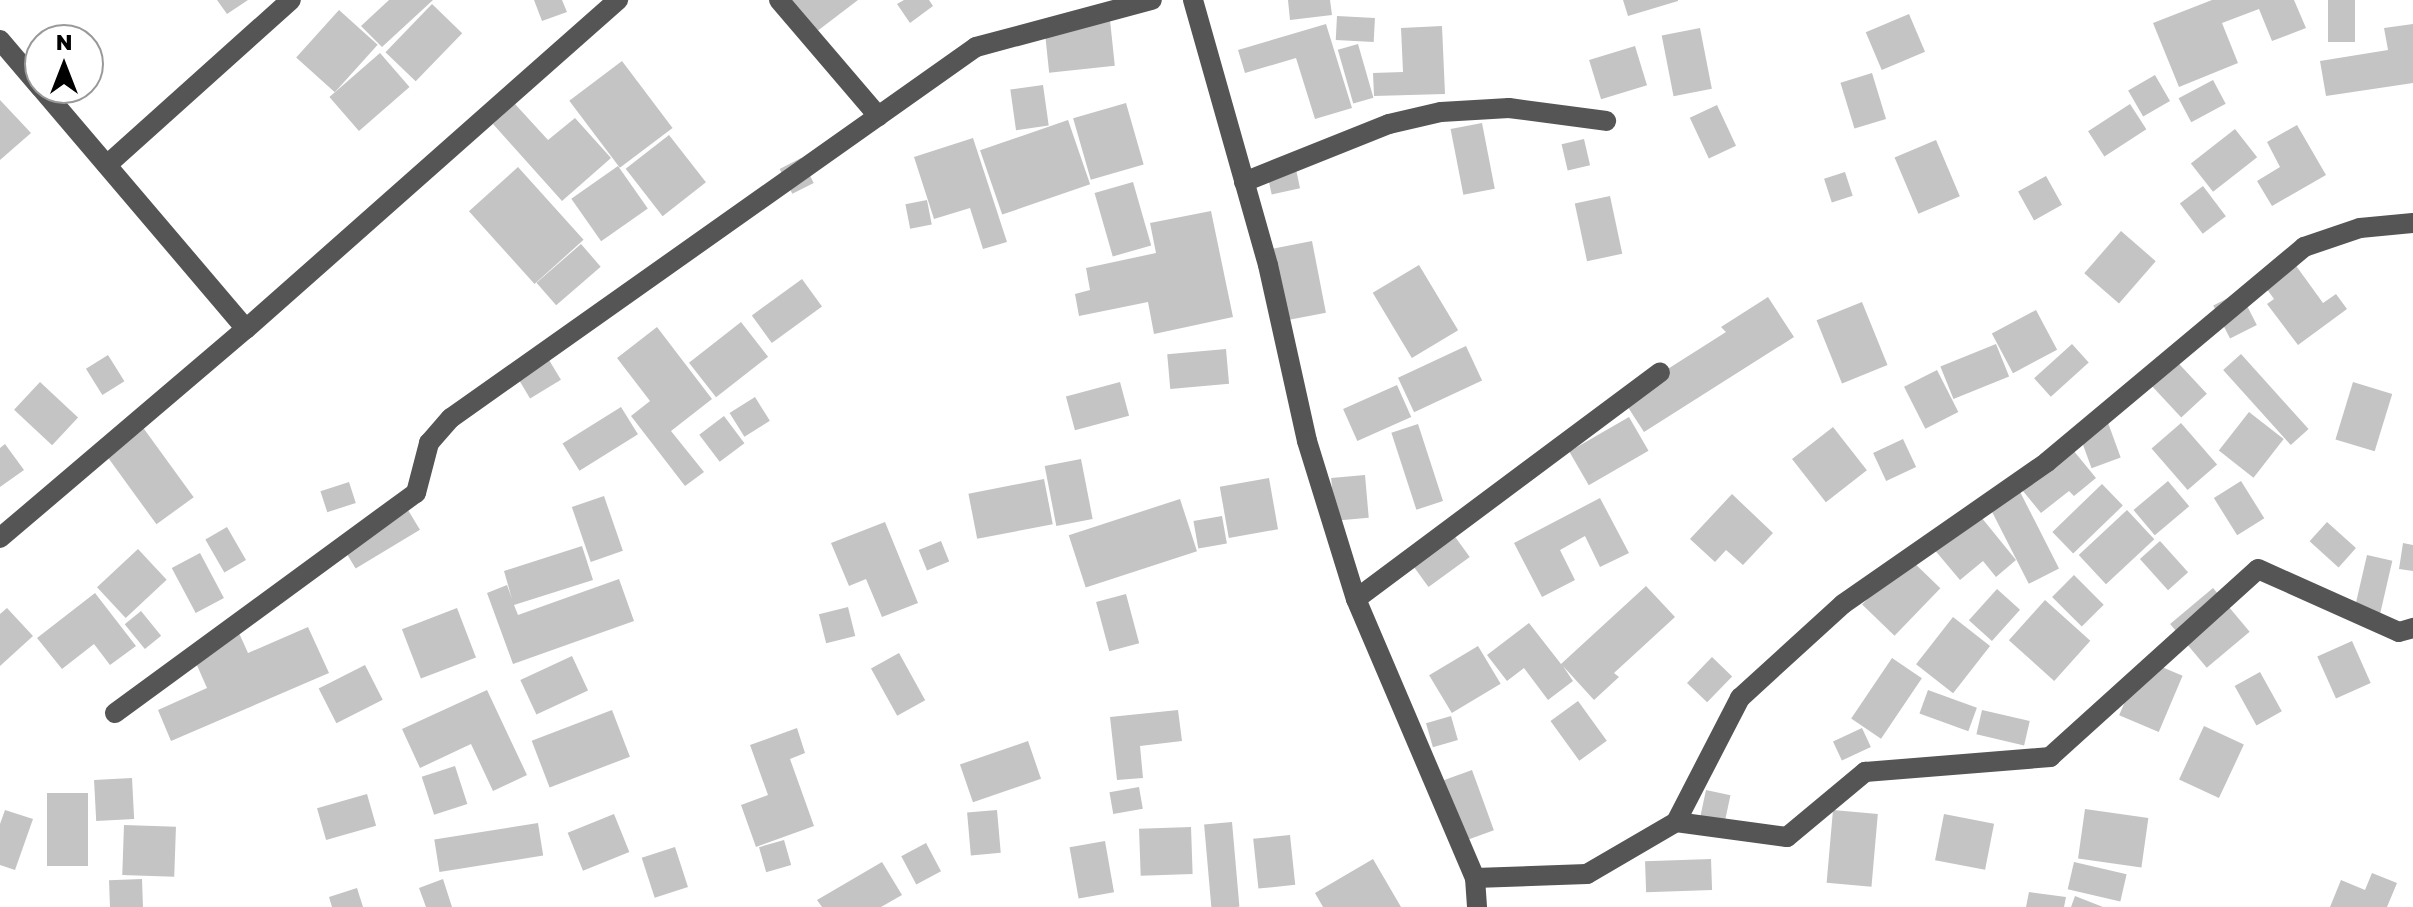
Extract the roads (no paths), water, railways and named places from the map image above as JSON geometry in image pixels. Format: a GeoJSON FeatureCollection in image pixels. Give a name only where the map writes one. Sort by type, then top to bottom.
{"type":"FeatureCollection","features":[{"type":"Feature","properties":{"kind":"street"},"geometry":{"type":"LineString","coordinates":[[107,165],[291,0]]}},
{"type":"Feature","properties":{"kind":"street"},"geometry":{"type":"LineString","coordinates":[[0,538],[246,329],[618,0]]}},
{"type":"Feature","properties":{"kind":"street"},"geometry":{"type":"LineString","coordinates":[[779,0],[878,116]]}},
{"type":"Feature","properties":{"kind":"street"},"geometry":{"type":"LineString","coordinates":[[115,713],[416,493],[429,443],[451,418],[976,47],[1152,0]]}},
{"type":"Feature","properties":{"kind":"street"},"geometry":{"type":"LineString","coordinates":[[1193,0],[1268,265],[1307,441],[1356,599],[1475,878],[1477,907]]}},
{"type":"Feature","properties":{"kind":"street"},"geometry":{"type":"LineString","coordinates":[[0,40],[24,68]]}},
{"type":"Feature","properties":{"kind":"street"},"geometry":{"type":"LineString","coordinates":[[55,104],[246,329]]}},
{"type":"Feature","properties":{"kind":"street"},"geometry":{"type":"LineString","coordinates":[[1244,182],[1389,124],[1441,112],[1509,108],[1606,121]]}},
{"type":"Feature","properties":{"kind":"street"},"geometry":{"type":"LineString","coordinates":[[1475,878],[1587,874],[1676,822],[1740,698],[1843,604],[2047,462],[2304,247],[2360,228],[2413,223]]}},
{"type":"Feature","properties":{"kind":"street"},"geometry":{"type":"LineString","coordinates":[[1356,599],[1660,372]]}},
{"type":"Feature","properties":{"kind":"street"},"geometry":{"type":"LineString","coordinates":[[1676,822],[1787,837],[1865,772],[2050,757],[2258,569],[2399,632],[2413,628]]}}]}
